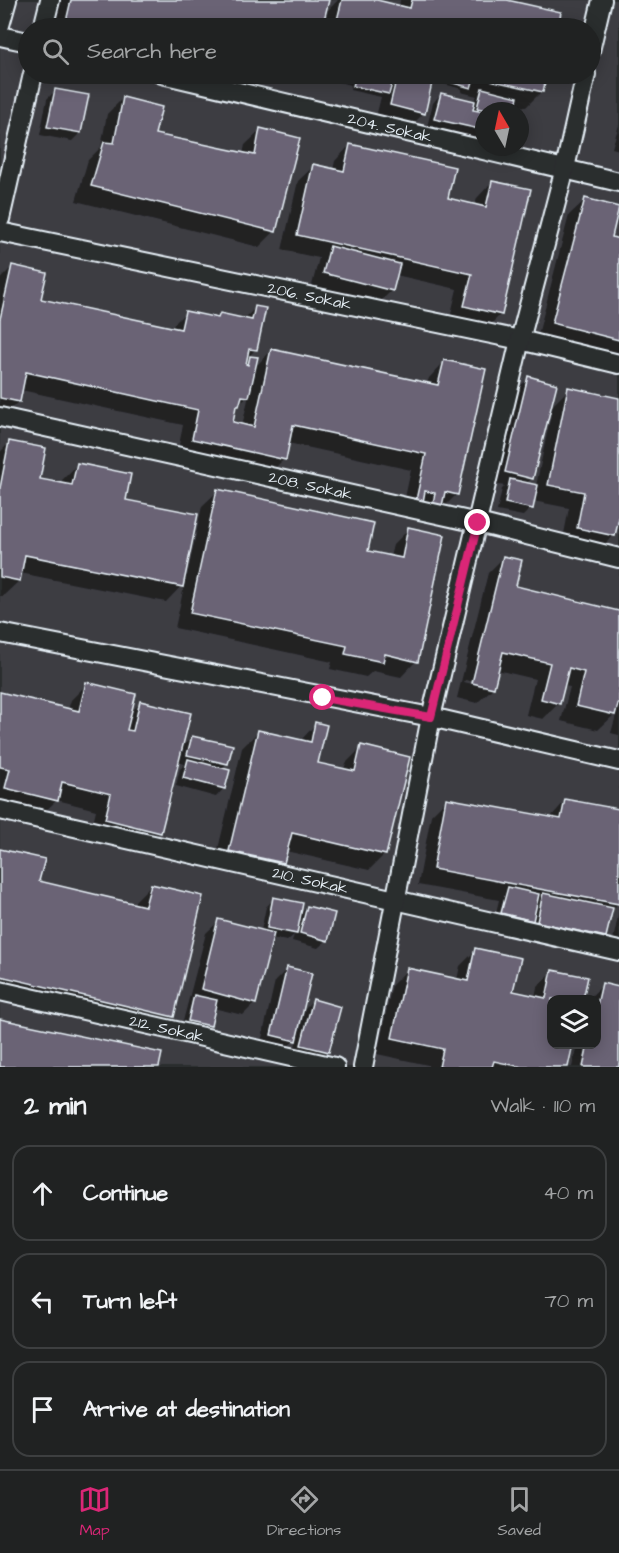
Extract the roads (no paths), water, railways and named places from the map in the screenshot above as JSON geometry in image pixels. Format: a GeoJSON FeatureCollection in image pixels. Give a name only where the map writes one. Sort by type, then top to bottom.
{"type":"FeatureCollection","features":[{"type":"Feature","properties":{"kind":"street"},"geometry":{"type":"LineString","coordinates":[[0,25],[7,0]]}},
{"type":"Feature","properties":{"kind":"street"},"geometry":{"type":"LineString","coordinates":[[46,18],[50,0]]}},
{"type":"Feature","properties":{"kind":"street"},"geometry":{"type":"LineString","coordinates":[[598,18],[602,0]]}},
{"type":"Feature","properties":{"kind":"street"},"geometry":{"type":"LineString","coordinates":[[0,36],[18,40]]}},
{"type":"Feature","properties":{"kind":"street"},"geometry":{"type":"LineString","coordinates":[[0,219],[31,84]]}},
{"type":"Feature","properties":{"kind":"street","name":"204. Sokak"},"geometry":{"type":"LineString","coordinates":[[205,84],[619,182]]}},
{"type":"Feature","properties":{"kind":"street"},"geometry":{"type":"LineString","coordinates":[[363,1067],[431,717],[520,340],[565,168],[584,84]]}},
{"type":"Feature","properties":{"kind":"street","name":"206. Sokak"},"geometry":{"type":"LineString","coordinates":[[0,232],[520,340],[619,364]]}},
{"type":"Feature","properties":{"kind":"street","name":"208. Sokak"},"geometry":{"type":"LineString","coordinates":[[0,417],[478,523],[619,558]]}},
{"type":"Feature","properties":{"kind":"street"},"geometry":{"type":"LineString","coordinates":[[0,633],[431,717],[619,761]]}},
{"type":"Feature","properties":{"kind":"street","name":"210. Sokak"},"geometry":{"type":"LineString","coordinates":[[0,810],[619,951]]}},
{"type":"Feature","properties":{"kind":"street","name":"212. Sokak"},"geometry":{"type":"LineString","coordinates":[[0,992],[335,1067]]}}]}
